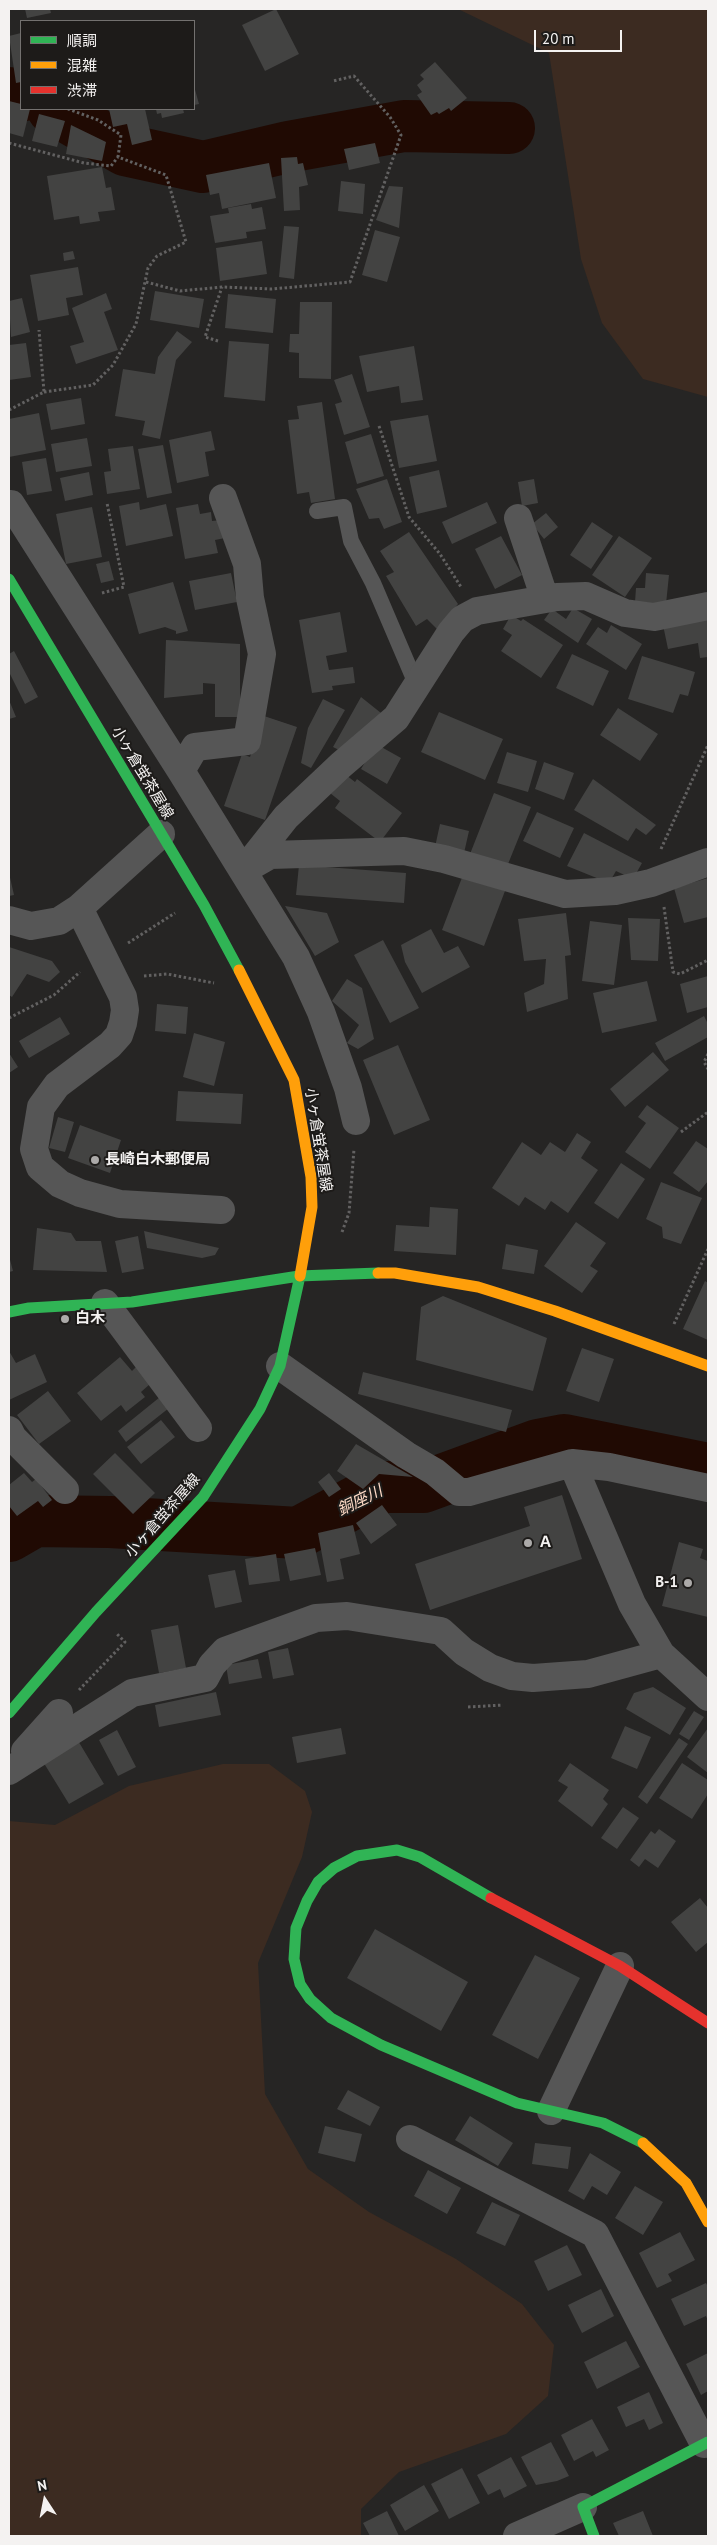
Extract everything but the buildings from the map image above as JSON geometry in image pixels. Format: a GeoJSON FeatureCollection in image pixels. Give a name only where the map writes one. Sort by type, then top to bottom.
{"type":"FeatureCollection","features":[{"type":"Feature","properties":{"kind":"street"},"geometry":{"type":"LineString","coordinates":[[181,771],[195,747],[247,741],[262,654],[250,598],[248,564],[223,498]]}},
{"type":"Feature","properties":{"kind":"street"},"geometry":{"type":"LineString","coordinates":[[9,504],[11,504],[244,870],[296,957],[321,1012],[348,1088],[356,1121]]}},
{"type":"Feature","properties":{"kind":"street"},"geometry":{"type":"LineString","coordinates":[[518,518],[545,599]]}},
{"type":"Feature","properties":{"kind":"street","name":"小ヶ倉蛍茶屋線"},"geometry":{"type":"LineString","coordinates":[[9,579],[208,913],[268,1025],[294,1080],[311,1177],[312,1207],[280,1366],[260,1409],[203,1497],[96,1612],[9,1713]]}},
{"type":"Feature","properties":{"kind":"street"},"geometry":{"type":"LineString","coordinates":[[244,870],[286,818],[341,765],[396,718],[451,632],[462,619],[477,611],[545,599],[586,596],[625,613],[654,617],[708,606]]}},
{"type":"Feature","properties":{"kind":"street"},"geometry":{"type":"LineString","coordinates":[[9,920],[31,926],[59,921],[79,908],[162,834]]}},
{"type":"Feature","properties":{"kind":"street"},"geometry":{"type":"LineString","coordinates":[[244,870],[270,854],[404,851],[444,859],[565,894],[614,891],[651,883],[708,862]]}},
{"type":"Feature","properties":{"kind":"street"},"geometry":{"type":"LineString","coordinates":[[79,908],[123,997],[124,1016],[119,1035],[110,1045],[57,1085],[41,1107],[34,1149],[40,1167],[60,1184],[80,1193],[120,1204],[221,1210]]}},
{"type":"Feature","properties":{"kind":"street"},"geometry":{"type":"LineString","coordinates":[[9,1312],[29,1308],[132,1302],[299,1276],[353,1272],[395,1273],[478,1287],[556,1311],[708,1366]]}},
{"type":"Feature","properties":{"kind":"street"},"geometry":{"type":"LineString","coordinates":[[105,1303],[198,1428]]}},
{"type":"Feature","properties":{"kind":"street"},"geometry":{"type":"LineString","coordinates":[[280,1366],[406,1455],[435,1472],[459,1492],[470,1492],[572,1463],[609,1467],[708,1488]]}},
{"type":"Feature","properties":{"kind":"street"},"geometry":{"type":"LineString","coordinates":[[9,1430],[14,1438],[65,1490]]}},
{"type":"Feature","properties":{"kind":"street"},"geometry":{"type":"LineString","coordinates":[[572,1463],[632,1604],[661,1654],[708,1697]]}},
{"type":"Feature","properties":{"kind":"street"},"geometry":{"type":"LineString","coordinates":[[9,1770],[132,1694],[205,1678],[212,1665],[225,1651],[316,1618],[347,1616],[441,1631],[464,1652],[490,1668],[512,1676],[533,1678],[588,1674],[661,1654]]}},
{"type":"Feature","properties":{"kind":"street"},"geometry":{"type":"LineString","coordinates":[[9,1770],[58,1713]]}},
{"type":"Feature","properties":{"kind":"street"},"geometry":{"type":"LineString","coordinates":[[708,2023],[620,1966],[506,1907],[420,1858],[397,1850],[357,1856],[334,1868],[318,1882],[307,1901],[296,1928],[294,1959],[300,1984],[310,1999],[331,2018],[382,2045],[517,2103],[603,2122],[642,2142],[686,2183],[708,2222]]}},
{"type":"Feature","properties":{"kind":"street"},"geometry":{"type":"LineString","coordinates":[[551,2111],[620,1966]]}},
{"type":"Feature","properties":{"kind":"street"},"geometry":{"type":"LineString","coordinates":[[410,2139],[595,2234],[706,2443],[583,2507],[517,2536]]}},
{"type":"Feature","properties":{"kind":"street"},"geometry":{"type":"LineString","coordinates":[[583,2507],[594,2536]]}},
{"type":"Feature","properties":{"kind":"lane"},"geometry":{"type":"LineString","coordinates":[[317,511],[344,507],[352,541],[373,583],[417,686]]}},
{"type":"Feature","properties":{"kind":"path"},"geometry":{"type":"LineString","coordinates":[[146,282],[180,291],[222,287],[272,289],[350,282],[401,135],[390,117],[354,76],[332,80]]}},
{"type":"Feature","properties":{"kind":"path"},"geometry":{"type":"LineString","coordinates":[[9,144],[84,163],[111,166],[118,155],[121,135],[98,120],[71,110]]}},
{"type":"Feature","properties":{"kind":"path"},"geometry":{"type":"LineString","coordinates":[[9,410],[44,392],[93,385],[113,365],[136,324],[148,268],[157,256],[186,242],[166,175],[118,155]]}},
{"type":"Feature","properties":{"kind":"path"},"geometry":{"type":"LineString","coordinates":[[218,341],[205,337],[222,287]]}},
{"type":"Feature","properties":{"kind":"path"},"geometry":{"type":"LineString","coordinates":[[39,330],[44,392]]}},
{"type":"Feature","properties":{"kind":"path"},"geometry":{"type":"LineString","coordinates":[[379,426],[409,517],[440,554],[477,611]]}},
{"type":"Feature","properties":{"kind":"path"},"geometry":{"type":"LineString","coordinates":[[72,600],[124,587],[107,503]]}},
{"type":"Feature","properties":{"kind":"path"},"geometry":{"type":"LineString","coordinates":[[708,745],[652,870],[651,883],[658,890],[664,906],[673,972],[680,974],[708,960]]}},
{"type":"Feature","properties":{"kind":"path"},"geometry":{"type":"LineString","coordinates":[[127,944],[164,920]]}},
{"type":"Feature","properties":{"kind":"path"},"geometry":{"type":"LineString","coordinates":[[9,1018],[54,995],[85,968]]}},
{"type":"Feature","properties":{"kind":"path"},"geometry":{"type":"LineString","coordinates":[[167,974],[217,984]]}},
{"type":"Feature","properties":{"kind":"path"},"geometry":{"type":"LineString","coordinates":[[708,1054],[704,1062],[708,1069]]}},
{"type":"Feature","properties":{"kind":"path"},"geometry":{"type":"LineString","coordinates":[[681,1132],[708,1112]]}},
{"type":"Feature","properties":{"kind":"path"},"geometry":{"type":"LineString","coordinates":[[342,1232],[349,1213],[356,1121]]}},
{"type":"Feature","properties":{"kind":"path"},"geometry":{"type":"LineString","coordinates":[[663,1350],[708,1249]]}},
{"type":"Feature","properties":{"kind":"path"},"geometry":{"type":"LineString","coordinates":[[58,1713],[125,1642]]}},
{"type":"Feature","properties":{"kind":"shaded area"},"geometry":{"type":"Polygon","coordinates":[[[458,9],[708,9],[708,397],[643,379],[602,323],[581,259],[549,53],[458,9]]]}},
{"type":"Feature","properties":{"kind":"shaded area"},"geometry":{"type":"Polygon","coordinates":[[[223,1764],[269,1764],[305,1791],[312,1812],[302,1857],[258,1963],[265,2094],[308,2169],[369,2212],[456,2259],[522,2304],[554,2345],[548,2396],[506,2434],[399,2472],[361,2509],[361,2536],[9,2536],[9,1821],[55,1825],[129,1786],[223,1764]]]}},
{"type":"Feature","properties":{"kind":"waterway"},"geometry":{"type":"LineString","coordinates":[[9,93],[20,96]]}},
{"type":"Feature","properties":{"kind":"waterway"},"geometry":{"type":"LineString","coordinates":[[55,110],[125,150],[203,167],[288,147],[404,126],[509,128]]}},
{"type":"Feature","properties":{"kind":"waterway","name":"銅座川"},"geometry":{"type":"LineString","coordinates":[[9,1536],[35,1521],[110,1522],[298,1533],[383,1487],[423,1487],[538,1445],[564,1440],[708,1469]]}},
{"type":"Feature","properties":{"kind":"traffic: fast"},"geometry":{"type":"LineString","coordinates":[[9,579],[204,905],[239,970]]}},
{"type":"Feature","properties":{"kind":"traffic: fast"},"geometry":{"type":"LineString","coordinates":[[9,1312],[29,1308],[132,1302],[299,1276],[378,1273]]}},
{"type":"Feature","properties":{"kind":"traffic: fast"},"geometry":{"type":"LineString","coordinates":[[9,1713],[96,1612],[203,1497],[260,1409],[280,1366],[300,1276]]}},
{"type":"Feature","properties":{"kind":"traffic: fast"},"geometry":{"type":"LineString","coordinates":[[491,1898],[420,1857],[397,1850],[357,1856],[334,1868],[318,1882],[307,1901],[296,1928],[294,1959],[300,1984],[310,1999],[331,2018],[381,2045],[517,2103],[603,2123],[643,2143]]}},
{"type":"Feature","properties":{"kind":"traffic: fast"},"geometry":{"type":"LineString","coordinates":[[594,2536],[583,2507],[708,2442]]}},
{"type":"Feature","properties":{"kind":"traffic: slow"},"geometry":{"type":"LineString","coordinates":[[239,970],[294,1080],[311,1177],[312,1207],[300,1276]]}},
{"type":"Feature","properties":{"kind":"traffic: slow"},"geometry":{"type":"LineString","coordinates":[[378,1273],[395,1273],[478,1287],[555,1311],[708,1366]]}},
{"type":"Feature","properties":{"kind":"traffic: slow"},"geometry":{"type":"LineString","coordinates":[[643,2143],[686,2183],[708,2222]]}},
{"type":"Feature","properties":{"kind":"traffic: jam"},"geometry":{"type":"LineString","coordinates":[[491,1898],[620,1966],[708,2023]]}},
{"type":"Feature","properties":{"kind":"place","name":"長崎白木郵便局"},"geometry":{"type":"Point","coordinates":[95,1160]}},
{"type":"Feature","properties":{"kind":"place","name":"白木"},"geometry":{"type":"Point","coordinates":[65,1319]}},
{"type":"Feature","properties":{"kind":"place","name":"Ａ"},"geometry":{"type":"Point","coordinates":[528,1543]}},
{"type":"Feature","properties":{"kind":"place","name":"B-1"},"geometry":{"type":"Point","coordinates":[688,1583]}}]}
